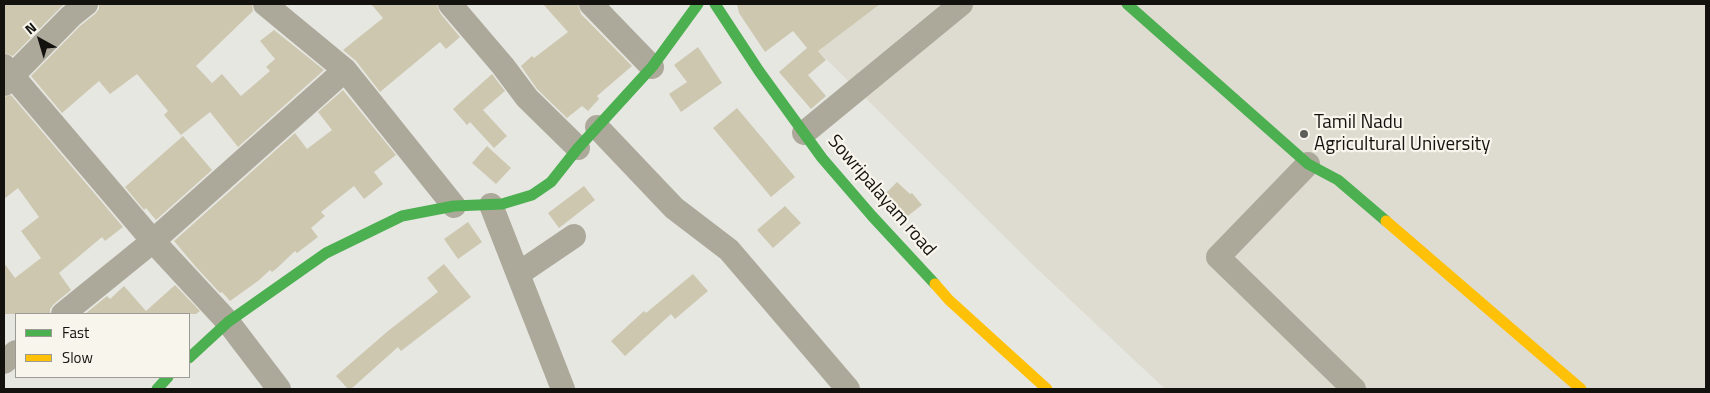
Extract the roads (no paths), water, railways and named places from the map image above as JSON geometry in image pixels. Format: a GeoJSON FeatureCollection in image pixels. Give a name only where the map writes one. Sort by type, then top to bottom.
{"type":"FeatureCollection","features":[{"type":"Feature","properties":{"kind":"street"},"geometry":{"type":"LineString","coordinates":[[86,4],[7,75],[153,241],[228,322],[279,389]]}},
{"type":"Feature","properties":{"kind":"street"},"geometry":{"type":"LineString","coordinates":[[265,4],[345,70],[454,206]]}},
{"type":"Feature","properties":{"kind":"street"},"geometry":{"type":"LineString","coordinates":[[450,4],[503,66],[527,98],[578,148]]}},
{"type":"Feature","properties":{"kind":"street"},"geometry":{"type":"LineString","coordinates":[[591,4],[652,67]]}},
{"type":"Feature","properties":{"kind":"street"},"geometry":{"type":"LineString","coordinates":[[190,357],[228,322],[326,253],[402,216],[454,206],[502,204],[532,195],[551,182],[578,148],[652,67],[698,4]]}},
{"type":"Feature","properties":{"kind":"street","name":"Sowripalayam road"},"geometry":{"type":"LineString","coordinates":[[716,4],[759,71],[822,158],[949,300],[1047,389]]}},
{"type":"Feature","properties":{"kind":"street"},"geometry":{"type":"LineString","coordinates":[[804,133],[961,4]]}},
{"type":"Feature","properties":{"kind":"street"},"geometry":{"type":"LineString","coordinates":[[1127,4],[1308,164],[1338,180],[1581,389]]}},
{"type":"Feature","properties":{"kind":"street"},"geometry":{"type":"LineString","coordinates":[[64,313],[153,241],[345,70]]}},
{"type":"Feature","properties":{"kind":"street"},"geometry":{"type":"LineString","coordinates":[[597,127],[674,208],[729,250],[848,389]]}},
{"type":"Feature","properties":{"kind":"street"},"geometry":{"type":"LineString","coordinates":[[1308,164],[1218,257],[1354,389]]}},
{"type":"Feature","properties":{"kind":"street"},"geometry":{"type":"LineString","coordinates":[[491,204],[563,389]]}},
{"type":"Feature","properties":{"kind":"street"},"geometry":{"type":"LineString","coordinates":[[518,274],[574,236]]}},
{"type":"Feature","properties":{"kind":"street"},"geometry":{"type":"LineString","coordinates":[[4,362],[15,353]]}},
{"type":"Feature","properties":{"kind":"street"},"geometry":{"type":"LineString","coordinates":[[157,389],[167,378]]}},
{"type":"Feature","properties":{"kind":"place","name":"Tamil Nadu Agricultural University"},"geometry":{"type":"Point","coordinates":[1304,134]}}]}
